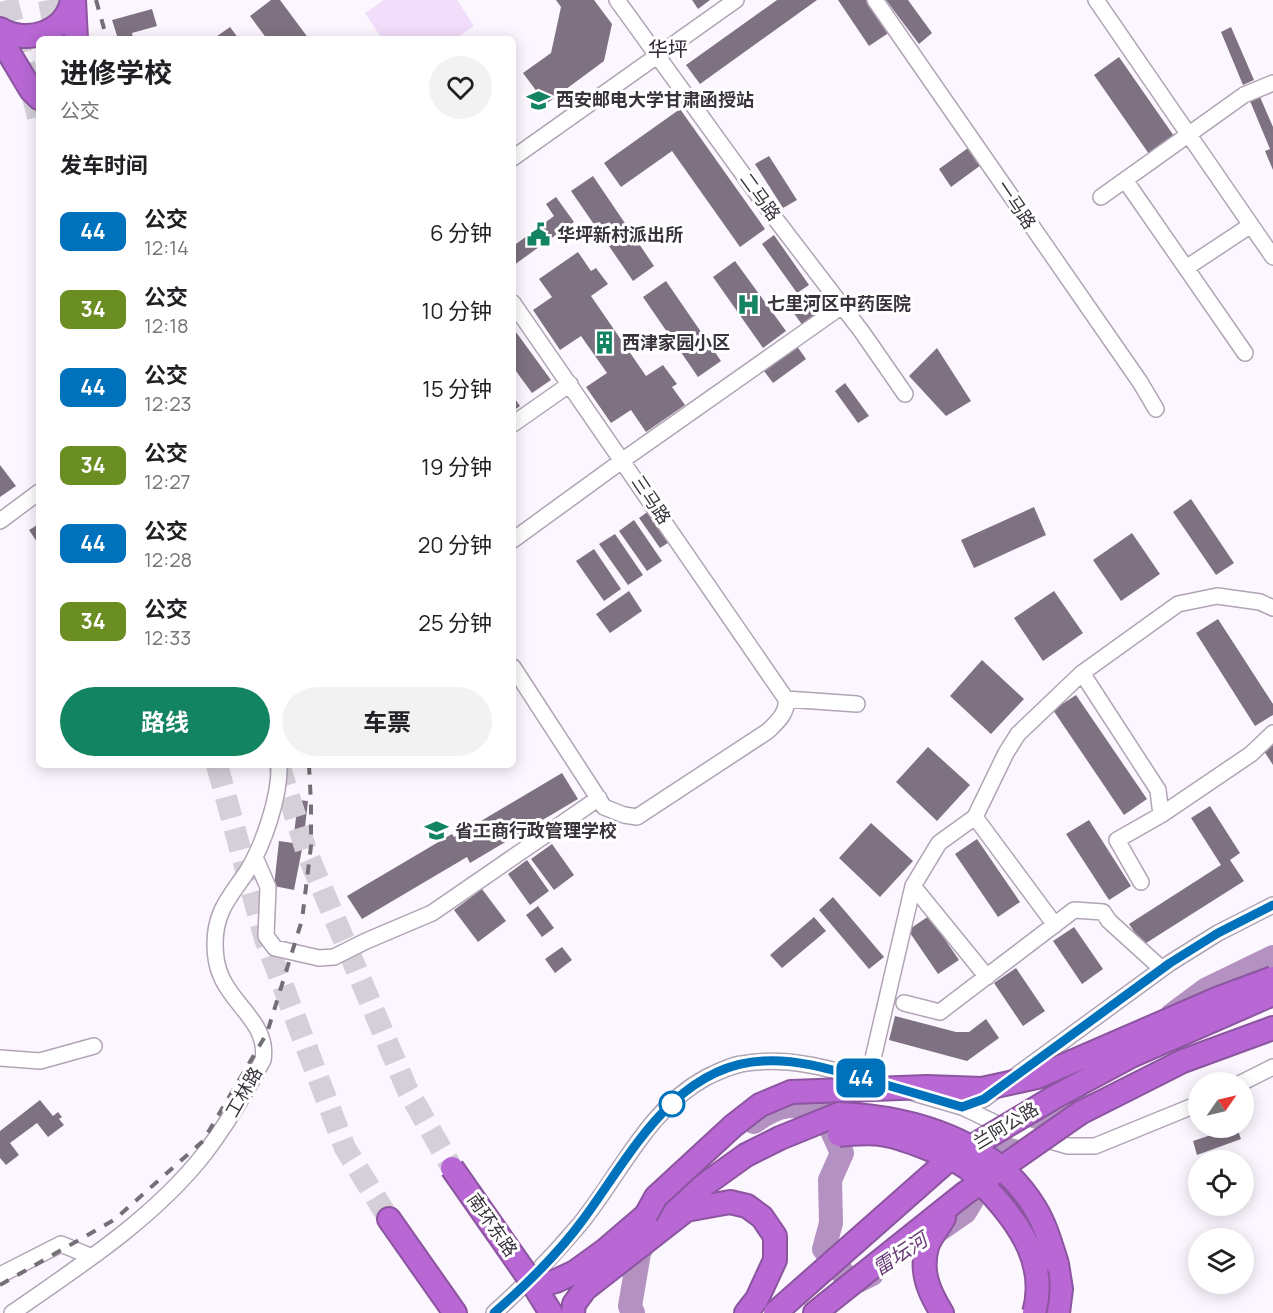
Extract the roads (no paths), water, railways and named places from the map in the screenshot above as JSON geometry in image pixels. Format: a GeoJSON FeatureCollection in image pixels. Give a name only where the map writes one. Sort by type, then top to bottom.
{"type":"FeatureCollection","features":[{"type":"Feature","properties":{"kind":"highway"},"geometry":{"type":"LineString","coordinates":[[0,28],[9,34],[23,37],[39,35],[52,29],[64,19],[73,0]]}},
{"type":"Feature","properties":{"kind":"highway"},"geometry":{"type":"LineString","coordinates":[[73,0],[76,36]]}},
{"type":"Feature","properties":{"kind":"highway"},"geometry":{"type":"LineString","coordinates":[[0,38],[36,95]]}},
{"type":"Feature","properties":{"kind":"highway"},"geometry":{"type":"LineString","coordinates":[[646,1215],[656,1197],[733,1126],[760,1105],[791,1092],[927,1087],[982,1089],[1037,1077],[1219,998],[1273,978]]}},
{"type":"Feature","properties":{"kind":"highway","name":"兰阿公路"},"geometry":{"type":"LineString","coordinates":[[775,1313],[946,1162],[1053,1098],[1131,1056],[1273,994]]}},
{"type":"Feature","properties":{"kind":"highway","name":"兰阿公路"},"geometry":{"type":"LineString","coordinates":[[815,1313],[964,1194],[1080,1113],[1182,1061],[1273,1028]]}},
{"type":"Feature","properties":{"kind":"highway"},"geometry":{"type":"LineString","coordinates":[[573,1313],[580,1280],[604,1251],[646,1215],[700,1188],[746,1155],[780,1138],[839,1114],[864,1115],[931,1129],[964,1144],[1004,1170],[1035,1208],[1048,1236],[1057,1264],[1061,1289],[1058,1313]]}},
{"type":"Feature","properties":{"kind":"highway"},"geometry":{"type":"LineString","coordinates":[[533,1284],[580,1280],[686,1210],[742,1167],[793,1145],[839,1135],[880,1134],[915,1144],[967,1168],[994,1196],[1021,1232],[1032,1253],[1038,1279],[1038,1297],[1034,1313]]}},
{"type":"Feature","properties":{"kind":"highway","name":"南环东路"},"geometry":{"type":"LineString","coordinates":[[452,1168],[551,1313]]}},
{"type":"Feature","properties":{"kind":"highway"},"geometry":{"type":"LineString","coordinates":[[942,1313],[928,1291],[924,1268],[927,1245],[964,1194]]}},
{"type":"Feature","properties":{"kind":"highway"},"geometry":{"type":"LineString","coordinates":[[686,1210],[730,1202],[747,1206],[762,1217],[775,1236],[775,1260],[757,1299],[746,1313]]}},
{"type":"Feature","properties":{"kind":"highway"},"geometry":{"type":"LineString","coordinates":[[389,1219],[455,1313]]}},
{"type":"Feature","properties":{"kind":"street","name":"二马路"},"geometry":{"type":"LineString","coordinates":[[616,0],[905,394]]}},
{"type":"Feature","properties":{"kind":"street"},"geometry":{"type":"LineString","coordinates":[[516,156],[736,0]]}},
{"type":"Feature","properties":{"kind":"street","name":"一马路"},"geometry":{"type":"LineString","coordinates":[[875,0],[1140,382],[1156,410]]}},
{"type":"Feature","properties":{"kind":"street"},"geometry":{"type":"LineString","coordinates":[[1096,0],[1273,256]]}},
{"type":"Feature","properties":{"kind":"street"},"geometry":{"type":"LineString","coordinates":[[1101,197],[1244,95],[1273,83]]}},
{"type":"Feature","properties":{"kind":"street"},"geometry":{"type":"LineString","coordinates":[[1125,180],[1245,353]]}},
{"type":"Feature","properties":{"kind":"street"},"geometry":{"type":"LineString","coordinates":[[1186,268],[1251,225]]}},
{"type":"Feature","properties":{"kind":"street"},"geometry":{"type":"LineString","coordinates":[[516,538],[842,306]]}},
{"type":"Feature","properties":{"kind":"street","name":"三马路"},"geometry":{"type":"LineString","coordinates":[[516,307],[786,699]]}},
{"type":"Feature","properties":{"kind":"street"},"geometry":{"type":"LineString","coordinates":[[516,422],[570,384]]}},
{"type":"Feature","properties":{"kind":"street"},"geometry":{"type":"LineString","coordinates":[[0,521],[36,494]]}},
{"type":"Feature","properties":{"kind":"street"},"geometry":{"type":"LineString","coordinates":[[868,1080],[914,886],[939,843],[975,817],[1006,753],[1018,734],[1082,673],[1178,604],[1218,596],[1260,602],[1273,608]]}},
{"type":"Feature","properties":{"kind":"street"},"geometry":{"type":"LineString","coordinates":[[516,672],[604,807],[624,815],[637,817],[768,731],[781,719],[787,706],[786,699],[857,704]]}},
{"type":"Feature","properties":{"kind":"street"},"geometry":{"type":"LineString","coordinates":[[1082,673],[1158,790],[1161,815]]}},
{"type":"Feature","properties":{"kind":"street"},"geometry":{"type":"LineString","coordinates":[[1142,882],[1117,840],[1161,815],[1251,754],[1273,733]]}},
{"type":"Feature","properties":{"kind":"street","name":"工林路"},"geometry":{"type":"LineString","coordinates":[[12,1313],[92,1257],[158,1203],[204,1154],[224,1127],[262,1060],[264,1049],[261,1035],[221,977],[215,945],[216,925],[222,907],[255,857],[270,819],[279,780],[279,768]]}},
{"type":"Feature","properties":{"kind":"street"},"geometry":{"type":"LineString","coordinates":[[255,857],[268,887],[266,936],[275,948],[319,958],[334,957],[366,940],[432,913],[599,798]]}},
{"type":"Feature","properties":{"kind":"street"},"geometry":{"type":"LineString","coordinates":[[975,817],[1055,925]]}},
{"type":"Feature","properties":{"kind":"street"},"geometry":{"type":"LineString","coordinates":[[914,886],[987,977]]}},
{"type":"Feature","properties":{"kind":"street"},"geometry":{"type":"LineString","coordinates":[[962,1107],[984,1099],[1162,969],[1218,933],[1273,905]]}},
{"type":"Feature","properties":{"kind":"street"},"geometry":{"type":"LineString","coordinates":[[904,1003],[940,1012],[1074,910],[1103,912],[1109,921],[1162,969]]}},
{"type":"Feature","properties":{"kind":"street"},"geometry":{"type":"LineString","coordinates":[[0,1058],[40,1061],[94,1046]]}},
{"type":"Feature","properties":{"kind":"street"},"geometry":{"type":"LineString","coordinates":[[494,1313],[529,1281],[581,1223],[649,1127],[684,1093],[700,1081],[738,1064],[763,1061],[824,1067],[962,1107],[1008,1129],[1068,1146],[1095,1146],[1188,1108]]}},
{"type":"Feature","properties":{"kind":"street"},"geometry":{"type":"LineString","coordinates":[[1254,1076],[1273,1067]]}},
{"type":"Feature","properties":{"kind":"street"},"geometry":{"type":"LineString","coordinates":[[0,1275],[61,1244],[92,1257]]}},
{"type":"Feature","properties":{"kind":"waterway","name":"雷坛河"},"geometry":{"type":"LineString","coordinates":[[1172,1015],[1207,989],[1273,957]]}},
{"type":"Feature","properties":{"kind":"waterway","name":"雷坛河"},"geometry":{"type":"LineString","coordinates":[[929,1237],[965,1212],[1000,1153],[1041,1122],[1076,1090]]}},
{"type":"Feature","properties":{"kind":"waterway","name":"雷坛河"},"geometry":{"type":"LineString","coordinates":[[754,1122],[771,1111],[788,1106],[804,1107],[824,1113],[842,1153],[830,1180],[831,1223],[824,1249],[845,1276],[858,1281],[872,1274]]}},
{"type":"Feature","properties":{"kind":"waterway","name":"雷坛河"},"geometry":{"type":"LineString","coordinates":[[633,1313],[630,1306],[639,1253],[649,1232]]}},
{"type":"Feature","properties":{"kind":"tunnel"},"geometry":{"type":"LineString","coordinates":[[7,0],[36,109]]}},
{"type":"Feature","properties":{"kind":"tunnel"},"geometry":{"type":"LineString","coordinates":[[49,0],[55,36]]}},
{"type":"Feature","properties":{"kind":"tunnel"},"geometry":{"type":"LineString","coordinates":[[218,768],[265,939],[345,1148],[389,1219]]}},
{"type":"Feature","properties":{"kind":"tunnel"},"geometry":{"type":"LineString","coordinates":[[280,768],[307,853],[407,1089],[452,1168]]}},
{"type":"Feature","properties":{"kind":"railway"},"geometry":{"type":"LineString","coordinates":[[96,0],[106,36]]}},
{"type":"Feature","properties":{"kind":"railway"},"geometry":{"type":"LineString","coordinates":[[0,1285],[114,1220],[203,1141],[267,1033],[302,920],[311,846],[309,768]]}},
{"type":"Feature","properties":{"kind":"place","name":"西安邮电大学甘肃函授站"},"geometry":{"type":"Point","coordinates":[538,100]}},
{"type":"Feature","properties":{"kind":"place","name":"华坪新村派出所"},"geometry":{"type":"Point","coordinates":[539,235]}},
{"type":"Feature","properties":{"kind":"place","name":"七里河区中药医院"},"geometry":{"type":"Point","coordinates":[749,304]}},
{"type":"Feature","properties":{"kind":"place","name":"西津家园小区"},"geometry":{"type":"Point","coordinates":[604,343]}},
{"type":"Feature","properties":{"kind":"place","name":"省工商行政管理学校"},"geometry":{"type":"Point","coordinates":[437,831]}},
{"type":"Feature","properties":{"kind":"district","name":"华坪"},"geometry":{"type":"Point","coordinates":[668,49]}}]}
